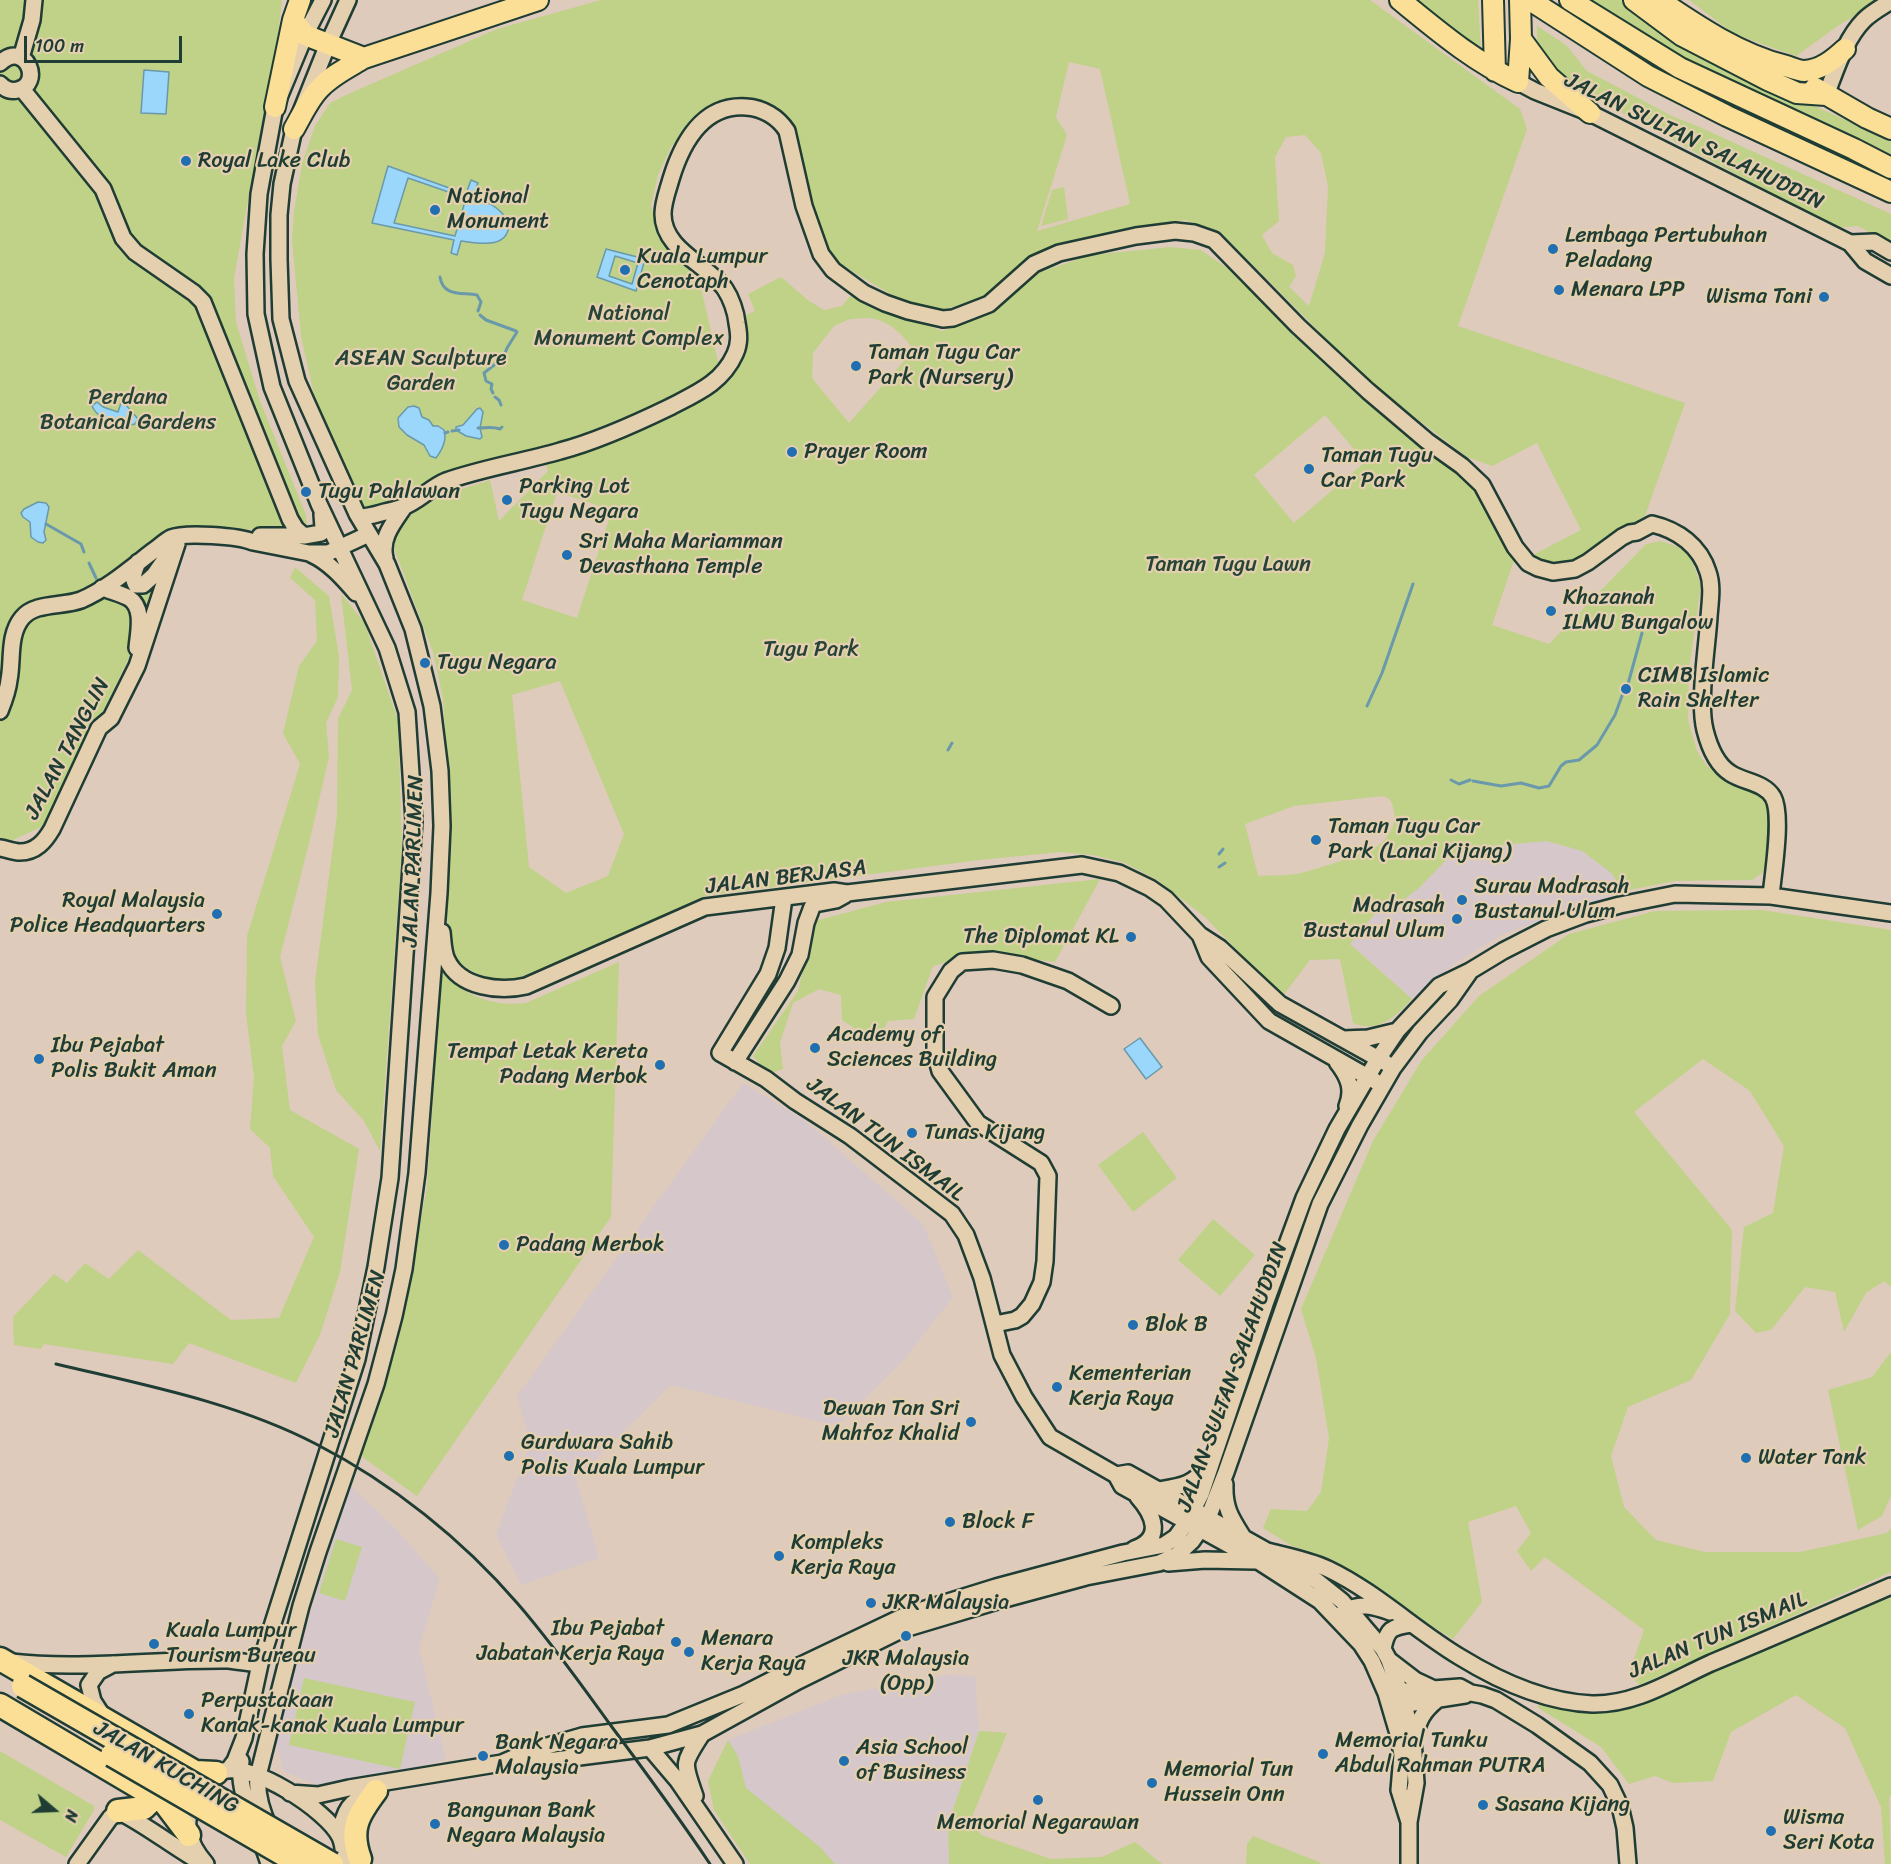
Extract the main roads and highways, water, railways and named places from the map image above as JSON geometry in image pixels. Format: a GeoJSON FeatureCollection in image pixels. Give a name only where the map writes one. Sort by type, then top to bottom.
{"type":"FeatureCollection","features":[{"type":"Feature","properties":{"kind":"highway","name":"JALAN KUCHING"},"geometry":{"type":"LineString","coordinates":[[2,1664],[10,1695],[300,1864]]}},
{"type":"Feature","properties":{"kind":"highway"},"geometry":{"type":"LineString","coordinates":[[2,1664],[195,1772],[231,1773]]}},
{"type":"Feature","properties":{"kind":"highway","name":"JALAN KUCHING"},"geometry":{"type":"LineString","coordinates":[[10,1695],[348,1856]]}},
{"type":"Feature","properties":{"kind":"highway"},"geometry":{"type":"LineString","coordinates":[[10,1695],[166,1804],[189,1835]]}},
{"type":"Feature","properties":{"kind":"highway"},"geometry":{"type":"LineString","coordinates":[[348,1856],[354,1838],[356,1821],[376,1791]]}},
{"type":"Feature","properties":{"kind":"highway"},"geometry":{"type":"LineString","coordinates":[[118,1811],[144,1808],[150,1802],[150,1794]]}},
{"type":"Feature","properties":{"kind":"main road"},"geometry":{"type":"LineString","coordinates":[[275,107],[299,27],[300,0]]}},
{"type":"Feature","properties":{"kind":"main road"},"geometry":{"type":"LineString","coordinates":[[1400,0],[1447,39],[1495,71],[1518,82],[1520,0]]}},
{"type":"Feature","properties":{"kind":"main road"},"geometry":{"type":"LineString","coordinates":[[1530,0],[1648,76],[1727,116],[1891,192]]}},
{"type":"Feature","properties":{"kind":"main road"},"geometry":{"type":"LineString","coordinates":[[1570,0],[1680,68],[1891,168]]}},
{"type":"Feature","properties":{"kind":"main road"},"geometry":{"type":"LineString","coordinates":[[1634,0],[1681,35],[1768,80],[1797,93],[1826,94]]}},
{"type":"Feature","properties":{"kind":"main road"},"geometry":{"type":"LineString","coordinates":[[1659,0],[1732,46],[1772,63],[1867,118],[1891,129]]}},
{"type":"Feature","properties":{"kind":"main road"},"geometry":{"type":"LineString","coordinates":[[294,129],[320,87],[364,58],[530,2]]}},
{"type":"Feature","properties":{"kind":"main road"},"geometry":{"type":"LineString","coordinates":[[1493,6],[1495,71]]}},
{"type":"Feature","properties":{"kind":"main road"},"geometry":{"type":"LineString","coordinates":[[299,27],[328,44],[364,58]]}},
{"type":"Feature","properties":{"kind":"main road"},"geometry":{"type":"LineString","coordinates":[[1521,31],[1549,77],[1590,113]]}},
{"type":"Feature","properties":{"kind":"main road"},"geometry":{"type":"LineString","coordinates":[[1772,63],[1803,71],[1830,62],[1845,49]]}},
{"type":"Feature","properties":{"kind":"water"},"geometry":{"type":"Polygon","coordinates":[[[144,70],[169,72],[166,114],[141,113],[144,70]]]}},
{"type":"Feature","properties":{"kind":"water"},"geometry":{"type":"Polygon","coordinates":[[[388,166],[466,194],[471,180],[478,183],[473,196],[498,210],[509,224],[507,232],[498,241],[483,243],[461,241],[457,255],[451,253],[454,240],[372,223],[388,166]],[[408,178],[394,223],[455,236],[466,198],[408,178]]]}},
{"type":"Feature","properties":{"kind":"water"},"geometry":{"type":"Polygon","coordinates":[[[606,249],[645,259],[636,291],[597,277],[606,249]],[[615,256],[609,276],[632,284],[638,263],[615,256]]]}},
{"type":"Feature","properties":{"kind":"water"},"geometry":{"type":"Polygon","coordinates":[[[97,402],[103,407],[118,412],[121,403],[126,405],[138,419],[135,424],[130,425],[125,420],[102,417],[92,406],[97,402]]]}},
{"type":"Feature","properties":{"kind":"water"},"geometry":{"type":"Polygon","coordinates":[[[408,407],[419,408],[422,417],[429,420],[433,426],[444,430],[443,444],[436,458],[430,456],[424,445],[407,435],[399,427],[398,418],[408,407]]]}},
{"type":"Feature","properties":{"kind":"water"},"geometry":{"type":"Polygon","coordinates":[[[480,408],[483,412],[480,439],[466,436],[456,430],[456,427],[463,425],[480,408]]]}},
{"type":"Feature","properties":{"kind":"water"},"geometry":{"type":"Polygon","coordinates":[[[38,502],[46,503],[49,507],[44,532],[46,540],[43,543],[31,537],[30,522],[21,513],[38,502]]]}},
{"type":"Feature","properties":{"kind":"water"},"geometry":{"type":"Polygon","coordinates":[[[1140,1038],[1162,1067],[1146,1079],[1124,1049],[1140,1038]]]}},
{"type":"Feature","properties":{"kind":"waterway"},"geometry":{"type":"LineString","coordinates":[[440,277],[449,291],[477,295],[481,302],[478,311]]}},
{"type":"Feature","properties":{"kind":"waterway"},"geometry":{"type":"LineString","coordinates":[[480,315],[486,320],[516,331]]}},
{"type":"Feature","properties":{"kind":"waterway"},"geometry":{"type":"LineString","coordinates":[[493,393],[492,384],[486,381],[484,373],[503,358],[517,332]]}},
{"type":"Feature","properties":{"kind":"waterway"},"geometry":{"type":"LineString","coordinates":[[495,397],[501,405]]}},
{"type":"Feature","properties":{"kind":"waterway"},"geometry":{"type":"LineString","coordinates":[[478,428],[500,429],[502,427]]}},
{"type":"Feature","properties":{"kind":"waterway"},"geometry":{"type":"LineString","coordinates":[[452,431],[459,430]]}},
{"type":"Feature","properties":{"kind":"waterway"},"geometry":{"type":"LineString","coordinates":[[46,524],[81,544],[84,552]]}},
{"type":"Feature","properties":{"kind":"waterway"},"geometry":{"type":"LineString","coordinates":[[89,563],[96,578]]}},
{"type":"Feature","properties":{"kind":"waterway"},"geometry":{"type":"LineString","coordinates":[[1367,706],[1382,673],[1413,584]]}},
{"type":"Feature","properties":{"kind":"waterway"},"geometry":{"type":"LineString","coordinates":[[1473,781],[1501,786],[1521,783],[1539,788],[1549,786],[1561,766],[1566,762],[1579,760],[1597,745],[1615,715],[1623,693],[1628,693],[1630,687],[1628,684],[1642,633]]}},
{"type":"Feature","properties":{"kind":"waterway"},"geometry":{"type":"LineString","coordinates":[[948,750],[952,743]]}},
{"type":"Feature","properties":{"kind":"waterway"},"geometry":{"type":"LineString","coordinates":[[1451,780],[1459,784],[1470,780]]}},
{"type":"Feature","properties":{"kind":"waterway"},"geometry":{"type":"LineString","coordinates":[[1219,854],[1223,849]]}},
{"type":"Feature","properties":{"kind":"waterway"},"geometry":{"type":"LineString","coordinates":[[1219,867],[1225,863]]}},
{"type":"Feature","properties":{"kind":"railway"},"geometry":{"type":"LineString","coordinates":[[56,1364],[156,1387],[254,1417],[285,1429],[344,1459],[399,1495],[474,1557],[530,1618],[648,1776],[710,1864]]}},
{"type":"Feature","properties":{"kind":"place","name":"Royal Lake Club"},"geometry":{"type":"Point","coordinates":[186,161]}},
{"type":"Feature","properties":{"kind":"place","name":"National Monument"},"geometry":{"type":"Point","coordinates":[435,210]}},
{"type":"Feature","properties":{"kind":"place","name":"Lembaga Pertubuhan Peladang"},"geometry":{"type":"Point","coordinates":[1553,249]}},
{"type":"Feature","properties":{"kind":"place","name":"Kuala Lumpur Cenotaph"},"geometry":{"type":"Point","coordinates":[625,270]}},
{"type":"Feature","properties":{"kind":"place","name":"Menara LPP"},"geometry":{"type":"Point","coordinates":[1559,290]}},
{"type":"Feature","properties":{"kind":"place","name":"Wisma Tani"},"geometry":{"type":"Point","coordinates":[1824,297]}},
{"type":"Feature","properties":{"kind":"place","name":"Taman Tugu Car Park (Nursery)"},"geometry":{"type":"Point","coordinates":[856,366]}},
{"type":"Feature","properties":{"kind":"place","name":"Prayer Room"},"geometry":{"type":"Point","coordinates":[792,452]}},
{"type":"Feature","properties":{"kind":"place","name":"Taman Tugu Car Park"},"geometry":{"type":"Point","coordinates":[1309,469]}},
{"type":"Feature","properties":{"kind":"place","name":"Tugu Pahlawan"},"geometry":{"type":"Point","coordinates":[306,492]}},
{"type":"Feature","properties":{"kind":"place","name":"Parking Lot Tugu Negara"},"geometry":{"type":"Point","coordinates":[507,500]}},
{"type":"Feature","properties":{"kind":"place","name":"Sri Maha Mariamman Devasthana Temple"},"geometry":{"type":"Point","coordinates":[567,555]}},
{"type":"Feature","properties":{"kind":"place","name":"Khazanah ILMU Bungalow"},"geometry":{"type":"Point","coordinates":[1551,611]}},
{"type":"Feature","properties":{"kind":"place","name":"Tugu Negara"},"geometry":{"type":"Point","coordinates":[425,663]}},
{"type":"Feature","properties":{"kind":"place","name":"CIMB Islamic Rain Shelter"},"geometry":{"type":"Point","coordinates":[1626,689]}},
{"type":"Feature","properties":{"kind":"place","name":"Taman Tugu Car Park (Lanai Kijang)"},"geometry":{"type":"Point","coordinates":[1316,840]}},
{"type":"Feature","properties":{"kind":"place","name":"Surau Madrasah Bustanul Ulum"},"geometry":{"type":"Point","coordinates":[1462,900]}},
{"type":"Feature","properties":{"kind":"place","name":"Royal Malaysia Police Headquarters"},"geometry":{"type":"Point","coordinates":[217,914]}},
{"type":"Feature","properties":{"kind":"place","name":"Madrasah Bustanul Ulum"},"geometry":{"type":"Point","coordinates":[1457,919]}},
{"type":"Feature","properties":{"kind":"place","name":"The Diplomat KL"},"geometry":{"type":"Point","coordinates":[1131,937]}},
{"type":"Feature","properties":{"kind":"place","name":"Academy of Sciences Building"},"geometry":{"type":"Point","coordinates":[815,1048]}},
{"type":"Feature","properties":{"kind":"place","name":"Ibu Pejabat Polis Bukit Aman"},"geometry":{"type":"Point","coordinates":[39,1059]}},
{"type":"Feature","properties":{"kind":"place","name":"Tempat Letak Kereta Padang Merbok"},"geometry":{"type":"Point","coordinates":[660,1065]}},
{"type":"Feature","properties":{"kind":"place","name":"Tunas Kijang"},"geometry":{"type":"Point","coordinates":[912,1133]}},
{"type":"Feature","properties":{"kind":"place","name":"Padang Merbok"},"geometry":{"type":"Point","coordinates":[504,1245]}},
{"type":"Feature","properties":{"kind":"place","name":"Blok B"},"geometry":{"type":"Point","coordinates":[1133,1325]}},
{"type":"Feature","properties":{"kind":"place","name":"Kementerian Kerja Raya"},"geometry":{"type":"Point","coordinates":[1057,1387]}},
{"type":"Feature","properties":{"kind":"place","name":"Dewan Tan Sri Mahfoz Khalid"},"geometry":{"type":"Point","coordinates":[971,1422]}},
{"type":"Feature","properties":{"kind":"place","name":"Gurdwara Sahib Polis Kuala Lumpur"},"geometry":{"type":"Point","coordinates":[509,1456]}},
{"type":"Feature","properties":{"kind":"place","name":"Water Tank"},"geometry":{"type":"Point","coordinates":[1746,1458]}},
{"type":"Feature","properties":{"kind":"place","name":"Block F"},"geometry":{"type":"Point","coordinates":[950,1522]}},
{"type":"Feature","properties":{"kind":"place","name":"Kompleks Kerja Raya"},"geometry":{"type":"Point","coordinates":[779,1556]}},
{"type":"Feature","properties":{"kind":"place","name":"JKR Malaysia"},"geometry":{"type":"Point","coordinates":[871,1603]}},
{"type":"Feature","properties":{"kind":"place","name":"JKR Malaysia (Opp)"},"geometry":{"type":"Point","coordinates":[906,1636]}},
{"type":"Feature","properties":{"kind":"place","name":"Ibu Pejabat Jabatan Kerja Raya"},"geometry":{"type":"Point","coordinates":[676,1642]}},
{"type":"Feature","properties":{"kind":"place","name":"Kuala Lumpur Tourism Bureau"},"geometry":{"type":"Point","coordinates":[154,1644]}},
{"type":"Feature","properties":{"kind":"place","name":"Menara Kerja Raya"},"geometry":{"type":"Point","coordinates":[689,1652]}},
{"type":"Feature","properties":{"kind":"place","name":"Perpustakaan Kanak-kanak Kuala Lumpur"},"geometry":{"type":"Point","coordinates":[189,1714]}},
{"type":"Feature","properties":{"kind":"place","name":"Memorial Tunku Abdul Rahman PUTRA"},"geometry":{"type":"Point","coordinates":[1323,1754]}},
{"type":"Feature","properties":{"kind":"place","name":"Bank Negara Malaysia"},"geometry":{"type":"Point","coordinates":[483,1756]}},
{"type":"Feature","properties":{"kind":"place","name":"Asia School of Business"},"geometry":{"type":"Point","coordinates":[844,1761]}},
{"type":"Feature","properties":{"kind":"place","name":"Memorial Tun Hussein Onn"},"geometry":{"type":"Point","coordinates":[1152,1783]}},
{"type":"Feature","properties":{"kind":"place","name":"Memorial Negarawan"},"geometry":{"type":"Point","coordinates":[1038,1800]}},
{"type":"Feature","properties":{"kind":"place","name":"Sasana Kijang"},"geometry":{"type":"Point","coordinates":[1483,1805]}},
{"type":"Feature","properties":{"kind":"place","name":"Bangunan Bank Negara Malaysia"},"geometry":{"type":"Point","coordinates":[435,1824]}},
{"type":"Feature","properties":{"kind":"place","name":"Wisma Seri Kota"},"geometry":{"type":"Point","coordinates":[1771,1831]}},
{"type":"Feature","properties":{"kind":"park label","name":"National Monument Complex"},"geometry":{"type":"Point","coordinates":[629,326]}},
{"type":"Feature","properties":{"kind":"park label","name":"ASEAN Sculpture Garden"},"geometry":{"type":"Point","coordinates":[421,372]}},
{"type":"Feature","properties":{"kind":"park label","name":"Perdana Botanical Gardens"},"geometry":{"type":"Point","coordinates":[128,410]}},
{"type":"Feature","properties":{"kind":"park label","name":"Taman Tugu Lawn"},"geometry":{"type":"Point","coordinates":[1228,565]}},
{"type":"Feature","properties":{"kind":"park label","name":"Tugu Park"},"geometry":{"type":"Point","coordinates":[811,650]}}]}
